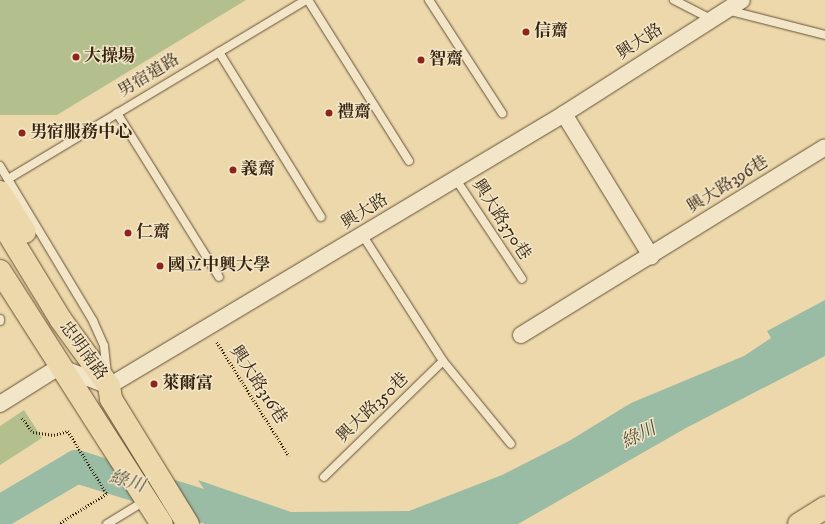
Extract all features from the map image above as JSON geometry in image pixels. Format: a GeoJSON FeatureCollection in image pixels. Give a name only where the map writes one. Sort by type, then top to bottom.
{"type":"FeatureCollection","features":[{"type":"Feature","properties":{"kind":"main road"},"geometry":{"type":"LineString","coordinates":[[4,185],[110,393]]}},
{"type":"Feature","properties":{"kind":"main road","name":"忠明南路"},"geometry":{"type":"LineString","coordinates":[[0,220],[61,320],[110,393],[152,495],[162,524]]}},
{"type":"Feature","properties":{"kind":"main road","name":"忠明南路"},"geometry":{"type":"LineString","coordinates":[[0,271],[59,367],[152,495],[188,524]]}},
{"type":"Feature","properties":{"kind":"main road"},"geometry":{"type":"LineString","coordinates":[[0,291],[29,337],[59,367]]}},
{"type":"Feature","properties":{"kind":"main road"},"geometry":{"type":"LineString","coordinates":[[799,524],[825,508]]}},
{"type":"Feature","properties":{"kind":"street","name":"興大路"},"geometry":{"type":"LineString","coordinates":[[110,393],[207,327],[363,236],[455,178],[564,114],[742,0]]}},
{"type":"Feature","properties":{"kind":"street"},"geometry":{"type":"LineString","coordinates":[[564,114],[651,256]]}},
{"type":"Feature","properties":{"kind":"street","name":"興大路396巷"},"geometry":{"type":"LineString","coordinates":[[521,335],[825,147]]}},
{"type":"Feature","properties":{"kind":"street"},"geometry":{"type":"LineString","coordinates":[[0,404],[59,367],[110,393]]}},
{"type":"Feature","properties":{"kind":"lane","name":"男宿道路"},"geometry":{"type":"LineString","coordinates":[[4,185],[117,113],[307,0]]}},
{"type":"Feature","properties":{"kind":"lane"},"geometry":{"type":"LineString","coordinates":[[307,0],[409,160]]}},
{"type":"Feature","properties":{"kind":"lane"},"geometry":{"type":"LineString","coordinates":[[429,0],[502,113]]}},
{"type":"Feature","properties":{"kind":"lane"},"geometry":{"type":"LineString","coordinates":[[674,0],[711,19]]}},
{"type":"Feature","properties":{"kind":"lane"},"geometry":{"type":"LineString","coordinates":[[726,10],[825,36]]}},
{"type":"Feature","properties":{"kind":"lane"},"geometry":{"type":"LineString","coordinates":[[219,52],[321,217]]}},
{"type":"Feature","properties":{"kind":"lane"},"geometry":{"type":"LineString","coordinates":[[117,113],[219,278]]}},
{"type":"Feature","properties":{"kind":"lane"},"geometry":{"type":"LineString","coordinates":[[0,166],[4,185]]}},
{"type":"Feature","properties":{"kind":"lane","name":"興大路370巷"},"geometry":{"type":"LineString","coordinates":[[455,178],[522,279]]}},
{"type":"Feature","properties":{"kind":"lane"},"geometry":{"type":"LineString","coordinates":[[363,236],[443,361],[511,444]]}},
{"type":"Feature","properties":{"kind":"lane","name":"興大路350巷"},"geometry":{"type":"LineString","coordinates":[[324,477],[443,361]]}},
{"type":"Feature","properties":{"kind":"lane"},"geometry":{"type":"LineString","coordinates":[[107,524],[152,495]]}},
{"type":"Feature","properties":{"kind":"path","name":"興大路316巷"},"geometry":{"type":"LineString","coordinates":[[207,327],[290,456]]}},
{"type":"Feature","properties":{"kind":"path"},"geometry":{"type":"LineString","coordinates":[[22,418],[33,432],[54,435],[68,431],[108,494],[59,524]]}},
{"type":"Feature","properties":{"kind":"shaded area","name":"大操場"},"geometry":{"type":"Polygon","coordinates":[[[0,0],[246,0],[57,115],[0,115],[0,0]]]}},
{"type":"Feature","properties":{"kind":"shaded area"},"geometry":{"type":"Polygon","coordinates":[[[24,410],[42,438],[0,465],[0,426],[24,410]]]}},
{"type":"Feature","properties":{"kind":"water"},"geometry":{"type":"Polygon","coordinates":[[[825,300],[825,356],[686,428],[518,524],[227,524],[198,480],[291,512],[409,511],[502,475],[569,441],[631,403],[744,356],[771,338],[767,331],[825,300]]]}},
{"type":"Feature","properties":{"kind":"waterway","name":"綠川"},"geometry":{"type":"LineString","coordinates":[[0,511],[76,466],[262,524]]}},
{"type":"Feature","properties":{"kind":"place","name":"信齋"},"geometry":{"type":"Point","coordinates":[526,32]}},
{"type":"Feature","properties":{"kind":"place","name":"大操場"},"geometry":{"type":"Point","coordinates":[76,57]}},
{"type":"Feature","properties":{"kind":"place","name":"智齋"},"geometry":{"type":"Point","coordinates":[421,60]}},
{"type":"Feature","properties":{"kind":"place","name":"禮齋"},"geometry":{"type":"Point","coordinates":[329,113]}},
{"type":"Feature","properties":{"kind":"place","name":"男宿服務中心"},"geometry":{"type":"Point","coordinates":[22,133]}},
{"type":"Feature","properties":{"kind":"place","name":"義齋"},"geometry":{"type":"Point","coordinates":[233,170]}},
{"type":"Feature","properties":{"kind":"place","name":"仁齋"},"geometry":{"type":"Point","coordinates":[128,233]}},
{"type":"Feature","properties":{"kind":"place","name":"國立中興大學"},"geometry":{"type":"Point","coordinates":[160,266]}},
{"type":"Feature","properties":{"kind":"place","name":"萊爾富"},"geometry":{"type":"Point","coordinates":[154,384]}}]}
